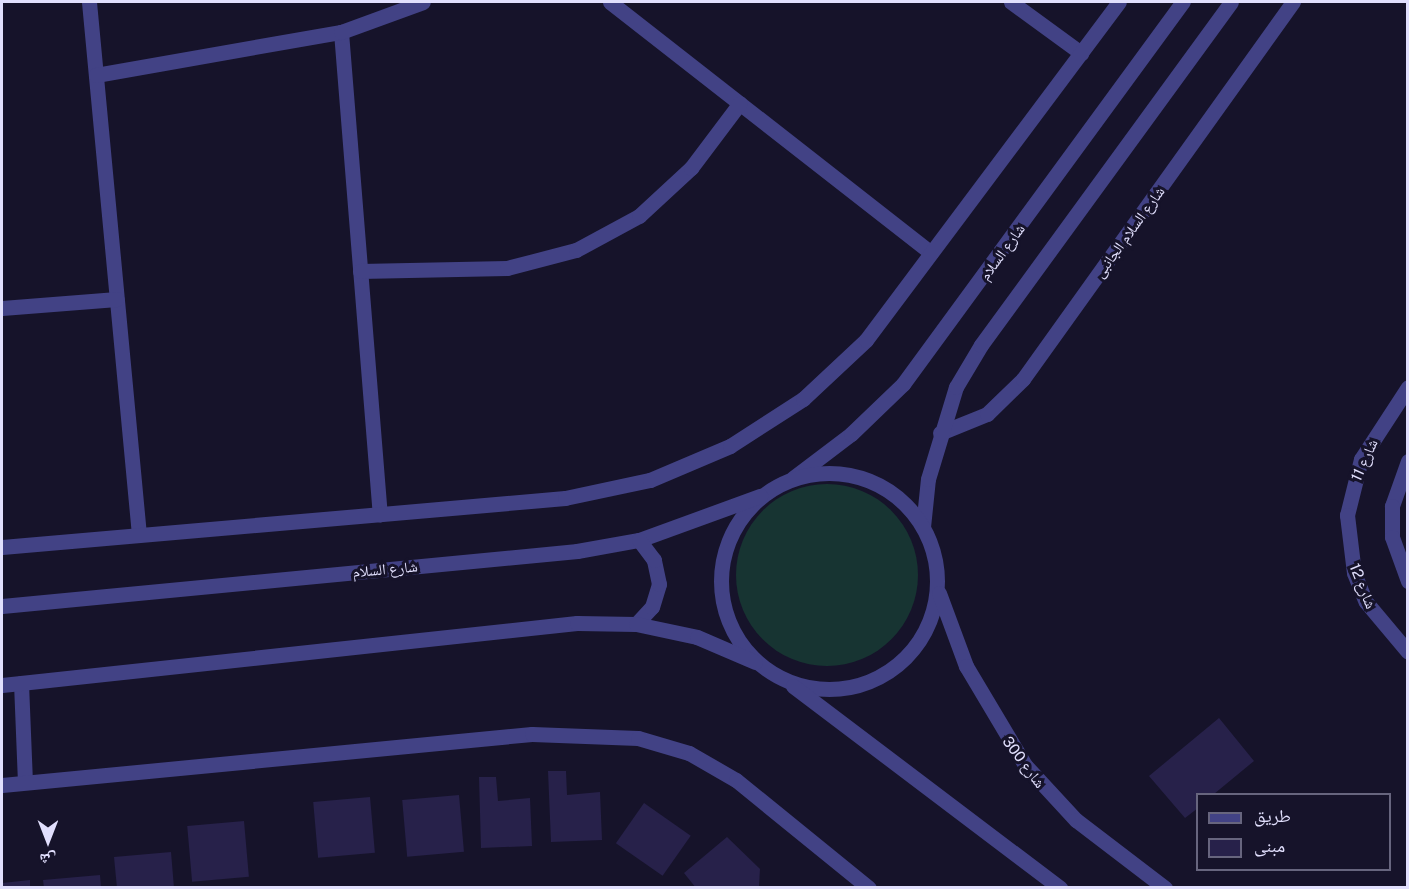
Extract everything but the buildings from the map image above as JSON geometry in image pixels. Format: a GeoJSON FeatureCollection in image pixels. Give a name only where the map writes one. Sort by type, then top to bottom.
{"type":"FeatureCollection","features":[{"type":"Feature","properties":{"kind":"street"},"geometry":{"type":"LineString","coordinates":[[89,2],[139,535]]}},
{"type":"Feature","properties":{"kind":"street"},"geometry":{"type":"LineString","coordinates":[[96,75],[341,32],[423,2]]}},
{"type":"Feature","properties":{"kind":"street"},"geometry":{"type":"LineString","coordinates":[[610,2],[931,253]]}},
{"type":"Feature","properties":{"kind":"street"},"geometry":{"type":"LineString","coordinates":[[1011,2],[1081,53]]}},
{"type":"Feature","properties":{"kind":"street"},"geometry":{"type":"LineString","coordinates":[[2,547],[565,498],[650,480],[730,446],[803,399],[866,340],[1119,2]]}},
{"type":"Feature","properties":{"kind":"street","name":"شارع السلام"},"geometry":{"type":"LineString","coordinates":[[793,478],[851,434],[903,384],[1183,2]]}},
{"type":"Feature","properties":{"kind":"street"},"geometry":{"type":"LineString","coordinates":[[923,527],[928,479],[940,433],[956,387],[981,345],[1231,2]]}},
{"type":"Feature","properties":{"kind":"street","name":"شارع السلام الجانبى"},"geometry":{"type":"LineString","coordinates":[[940,433],[987,414],[1023,379],[1293,2]]}},
{"type":"Feature","properties":{"kind":"street"},"geometry":{"type":"LineString","coordinates":[[341,32],[380,514]]}},
{"type":"Feature","properties":{"kind":"street"},"geometry":{"type":"LineString","coordinates":[[360,271],[507,268],[576,250],[639,216],[692,168],[740,104]]}},
{"type":"Feature","properties":{"kind":"street"},"geometry":{"type":"LineString","coordinates":[[2,308],[117,299]]}},
{"type":"Feature","properties":{"kind":"street","name":"شارع 11"},"geometry":{"type":"LineString","coordinates":[[1348,543],[1352,486],[1361,459],[1407,387]]}},
{"type":"Feature","properties":{"kind":"street"},"geometry":{"type":"LineString","coordinates":[[1407,461],[1392,506],[1392,537],[1407,581]]}},
{"type":"Feature","properties":{"kind":"street"},"geometry":{"type":"LineString","coordinates":[[755,662],[732,632],[720,597],[721,568],[735,524],[760,496],[793,478],[830,472],[867,479],[899,498],[923,527],[935,555],[939,593],[928,626],[910,653],[885,675],[854,687],[820,689],[788,682]]}},
{"type":"Feature","properties":{"kind":"street","name":"شارع السلام"},"geometry":{"type":"LineString","coordinates":[[2,606],[577,551],[639,540],[760,496]]}},
{"type":"Feature","properties":{"kind":"street"},"geometry":{"type":"LineString","coordinates":[[636,624],[652,607],[659,584],[654,560],[639,540]]}},
{"type":"Feature","properties":{"kind":"street","name":"شارع 12"},"geometry":{"type":"LineString","coordinates":[[1348,543],[1366,602],[1407,652]]}},
{"type":"Feature","properties":{"kind":"street","name":"شارع 300"},"geometry":{"type":"LineString","coordinates":[[939,593],[966,666],[1025,765],[1076,820],[1166,888]]}},
{"type":"Feature","properties":{"kind":"street"},"geometry":{"type":"LineString","coordinates":[[2,685],[577,623],[636,624],[697,637],[755,662],[788,682],[1060,888]]}},
{"type":"Feature","properties":{"kind":"street"},"geometry":{"type":"LineString","coordinates":[[21,683],[25,781]]}},
{"type":"Feature","properties":{"kind":"street"},"geometry":{"type":"LineString","coordinates":[[2,785],[532,734],[638,738],[689,753],[735,780],[869,888]]}},
{"type":"Feature","properties":{"kind":"green space"},"geometry":{"type":"Polygon","coordinates":[[[827,484],[862,491],[891,511],[911,540],[918,575],[911,610],[891,639],[862,659],[827,666],[792,659],[763,639],[743,610],[736,575],[743,540],[763,511],[792,491],[827,484]]]}}]}
